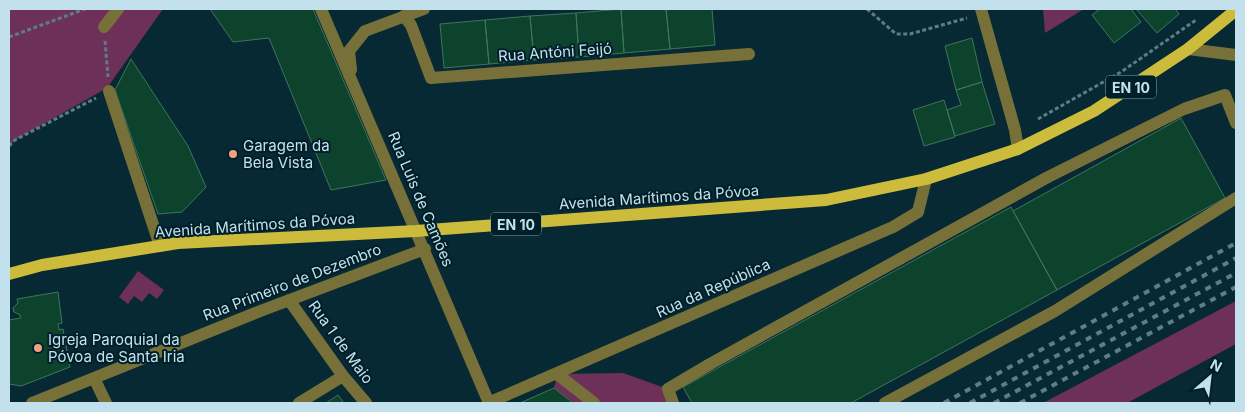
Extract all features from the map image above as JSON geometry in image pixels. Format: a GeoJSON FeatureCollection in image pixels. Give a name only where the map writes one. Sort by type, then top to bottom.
{"type":"FeatureCollection","features":[{"type":"Feature","properties":{"kind":"main road","name":"Avenida Marítimos da Póvoa"},"geometry":{"type":"LineString","coordinates":[[9,274],[42,265],[178,243],[416,231],[826,200],[926,179],[1018,149],[1094,111],[1188,49],[1236,11]]}},
{"type":"Feature","properties":{"kind":"street"},"geometry":{"type":"LineString","coordinates":[[104,27],[118,9]]}},
{"type":"Feature","properties":{"kind":"street","name":"Rua Luis de Camões"},"geometry":{"type":"LineString","coordinates":[[321,9],[425,249],[489,403]]}},
{"type":"Feature","properties":{"kind":"street"},"geometry":{"type":"LineString","coordinates":[[351,79],[350,50],[365,31],[424,9]]}},
{"type":"Feature","properties":{"kind":"street"},"geometry":{"type":"LineString","coordinates":[[982,11],[1015,130],[1018,149]]}},
{"type":"Feature","properties":{"kind":"street","name":"Rua Antóni Feijó"},"geometry":{"type":"LineString","coordinates":[[404,16],[411,25],[430,78],[749,54]]}},
{"type":"Feature","properties":{"kind":"street"},"geometry":{"type":"LineString","coordinates":[[1188,49],[1235,54]]}},
{"type":"Feature","properties":{"kind":"street"},"geometry":{"type":"LineString","coordinates":[[109,91],[160,246]]}},
{"type":"Feature","properties":{"kind":"street"},"geometry":{"type":"LineString","coordinates":[[673,403],[668,389],[710,364],[1048,177],[1184,109],[1230,92],[1236,123]]}},
{"type":"Feature","properties":{"kind":"street","name":"Rua da República"},"geometry":{"type":"LineString","coordinates":[[489,403],[893,227],[918,212],[926,179]]}},
{"type":"Feature","properties":{"kind":"street"},"geometry":{"type":"LineString","coordinates":[[885,403],[1055,311],[1236,198]]}},
{"type":"Feature","properties":{"kind":"street","name":"Rua Primeiro de Dezembro"},"geometry":{"type":"LineString","coordinates":[[32,403],[290,300],[425,249]]}},
{"type":"Feature","properties":{"kind":"street","name":"Rua 1 de Maio"},"geometry":{"type":"LineString","coordinates":[[290,300],[343,376],[366,403]]}},
{"type":"Feature","properties":{"kind":"street"},"geometry":{"type":"LineString","coordinates":[[556,374],[594,403]]}},
{"type":"Feature","properties":{"kind":"street"},"geometry":{"type":"LineString","coordinates":[[299,403],[343,376]]}},
{"type":"Feature","properties":{"kind":"street"},"geometry":{"type":"LineString","coordinates":[[94,378],[106,403]]}},
{"type":"Feature","properties":{"kind":"path"},"geometry":{"type":"LineString","coordinates":[[9,37],[85,9]]}},
{"type":"Feature","properties":{"kind":"path"},"geometry":{"type":"LineString","coordinates":[[867,9],[896,34],[910,34],[982,11]]}},
{"type":"Feature","properties":{"kind":"path"},"geometry":{"type":"LineString","coordinates":[[1015,130],[1121,72],[1199,18]]}},
{"type":"Feature","properties":{"kind":"path"},"geometry":{"type":"LineString","coordinates":[[9,146],[15,140],[109,91],[104,27]]}},
{"type":"Feature","properties":{"kind":"shaded area"},"geometry":{"type":"Polygon","coordinates":[[[9,9],[163,9],[107,88],[15,140],[9,146],[9,9]]]}},
{"type":"Feature","properties":{"kind":"shaded area"},"geometry":{"type":"Polygon","coordinates":[[[1043,9],[1084,9],[1045,33],[1043,9]]]}},
{"type":"Feature","properties":{"kind":"shaded area"},"geometry":{"type":"Polygon","coordinates":[[[138,271],[164,290],[157,299],[149,293],[142,302],[134,296],[128,304],[119,297],[138,271]]]}},
{"type":"Feature","properties":{"kind":"shaded area"},"geometry":{"type":"Polygon","coordinates":[[[1236,301],[1236,344],[1127,403],[1043,403],[1236,301]]]}},
{"type":"Feature","properties":{"kind":"shaded area"},"geometry":{"type":"Polygon","coordinates":[[[623,373],[668,389],[669,403],[574,403],[554,388],[557,374],[623,373]]]}},
{"type":"Feature","properties":{"kind":"building"},"geometry":{"type":"Polygon","coordinates":[[[210,9],[313,9],[386,180],[331,190],[269,38],[233,42],[210,9]]]}},
{"type":"Feature","properties":{"kind":"building"},"geometry":{"type":"Polygon","coordinates":[[[621,9],[624,53],[579,57],[576,13],[621,9]]]}},
{"type":"Feature","properties":{"kind":"building"},"geometry":{"type":"Polygon","coordinates":[[[621,9],[666,9],[670,49],[624,53],[621,9]]]}},
{"type":"Feature","properties":{"kind":"building"},"geometry":{"type":"Polygon","coordinates":[[[666,9],[712,9],[715,45],[670,49],[666,9]]]}},
{"type":"Feature","properties":{"kind":"building"},"geometry":{"type":"Polygon","coordinates":[[[1100,9],[1131,9],[1141,22],[1114,43],[1092,15],[1100,9]]]}},
{"type":"Feature","properties":{"kind":"building"},"geometry":{"type":"Polygon","coordinates":[[[1136,9],[1175,9],[1179,14],[1157,33],[1136,9]]]}},
{"type":"Feature","properties":{"kind":"building"},"geometry":{"type":"Polygon","coordinates":[[[576,13],[579,57],[534,60],[530,16],[576,13]]]}},
{"type":"Feature","properties":{"kind":"building"},"geometry":{"type":"Polygon","coordinates":[[[530,16],[534,60],[489,64],[485,20],[530,16]]]}},
{"type":"Feature","properties":{"kind":"building"},"geometry":{"type":"Polygon","coordinates":[[[485,20],[489,64],[444,68],[440,24],[485,20]]]}},
{"type":"Feature","properties":{"kind":"building"},"geometry":{"type":"Polygon","coordinates":[[[972,38],[982,82],[956,90],[945,46],[972,38]]]}},
{"type":"Feature","properties":{"kind":"building"},"geometry":{"type":"Polygon","coordinates":[[[131,59],[188,146],[206,187],[182,212],[158,214],[115,90],[131,59]]]}},
{"type":"Feature","properties":{"kind":"building"},"geometry":{"type":"Polygon","coordinates":[[[982,82],[995,124],[955,136],[947,110],[961,105],[956,90],[982,82]]]}},
{"type":"Feature","properties":{"kind":"building"},"geometry":{"type":"Polygon","coordinates":[[[944,100],[955,137],[924,146],[913,110],[944,100]]]}},
{"type":"Feature","properties":{"kind":"building"},"geometry":{"type":"Polygon","coordinates":[[[1181,118],[1225,198],[1057,290],[1013,211],[1181,118]]]}},
{"type":"Feature","properties":{"kind":"building"},"geometry":{"type":"Polygon","coordinates":[[[1011,207],[1057,290],[851,403],[692,403],[683,387],[1011,207]]]}},
{"type":"Feature","properties":{"kind":"building","name":"Igreja Paroquial da Póvoa de Santa Iria"},"geometry":{"type":"Polygon","coordinates":[[[58,292],[62,323],[58,324],[59,330],[63,329],[70,367],[21,386],[9,384],[9,320],[21,318],[20,315],[14,312],[13,308],[18,303],[17,299],[58,292]]]}},
{"type":"Feature","properties":{"kind":"building"},"geometry":{"type":"Polygon","coordinates":[[[554,388],[573,403],[520,403],[554,388]]]}},
{"type":"Feature","properties":{"kind":"building"},"geometry":{"type":"Polygon","coordinates":[[[338,395],[344,403],[326,403],[338,395]]]}},
{"type":"Feature","properties":{"kind":"railway"},"geometry":{"type":"LineString","coordinates":[[944,403],[1236,243]]}},
{"type":"Feature","properties":{"kind":"railway"},"geometry":{"type":"LineString","coordinates":[[970,403],[1236,258]]}},
{"type":"Feature","properties":{"kind":"railway"},"geometry":{"type":"LineString","coordinates":[[994,403],[1236,273]]}},
{"type":"Feature","properties":{"kind":"railway"},"geometry":{"type":"LineString","coordinates":[[1020,403],[1236,287]]}},
{"type":"Feature","properties":{"kind":"place","name":"Garagem da Bela Vista"},"geometry":{"type":"Point","coordinates":[233,154]}},
{"type":"Feature","properties":{"kind":"place","name":"Igreja Paroquial da Póvoa de Santa Iria"},"geometry":{"type":"Point","coordinates":[38,348]}}]}
